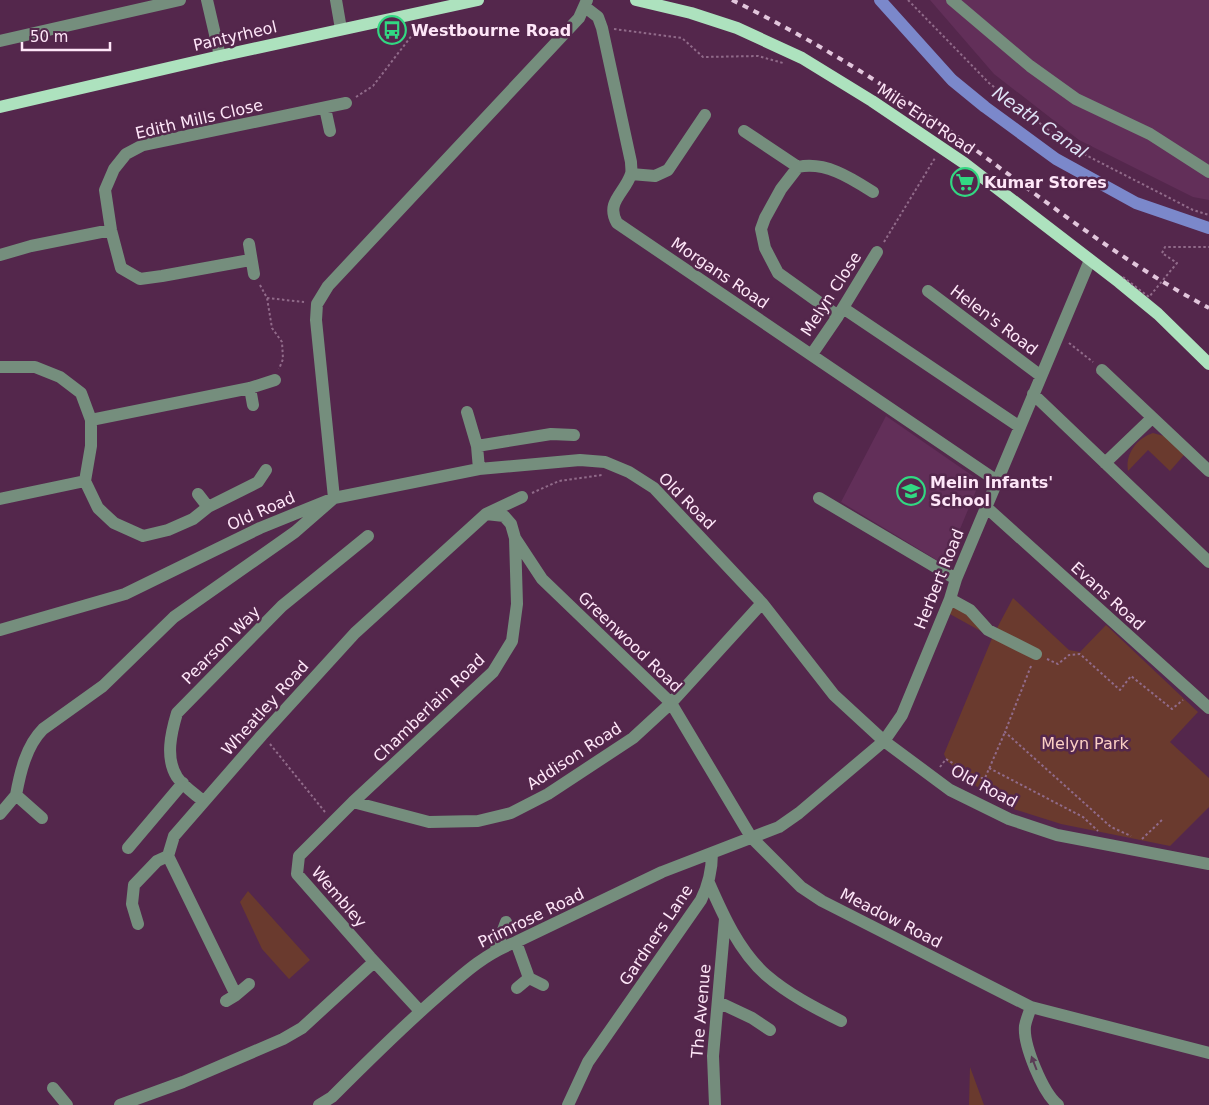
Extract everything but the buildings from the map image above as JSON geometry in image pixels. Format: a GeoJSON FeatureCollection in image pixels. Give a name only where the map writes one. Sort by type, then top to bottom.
{"type":"FeatureCollection","features":[{"type":"Feature","properties":{"kind":"main road","name":"Pantyrheol"},"geometry":{"type":"LineString","coordinates":[[0,107],[220,56],[478,0]]}},
{"type":"Feature","properties":{"kind":"main road","name":"Mile End Road"},"geometry":{"type":"LineString","coordinates":[[636,0],[737,28],[802,58],[872,101],[942,148],[1090,260],[1158,314],[1209,364]]}},
{"type":"Feature","properties":{"kind":"street"},"geometry":{"type":"LineString","coordinates":[[0,39],[180,0]]}},
{"type":"Feature","properties":{"kind":"street"},"geometry":{"type":"LineString","coordinates":[[207,0],[220,56]]}},
{"type":"Feature","properties":{"kind":"street"},"geometry":{"type":"LineString","coordinates":[[336,0],[341,29]]}},
{"type":"Feature","properties":{"kind":"street"},"geometry":{"type":"LineString","coordinates":[[952,0],[1030,66],[1076,99],[1150,134],[1209,172]]}},
{"type":"Feature","properties":{"kind":"street"},"geometry":{"type":"LineString","coordinates":[[0,814],[16,795],[29,748],[32,741],[43,729],[104,686],[174,617],[295,532],[334,498],[316,320],[317,304],[328,286],[579,18],[586,3],[598,17],[602,28],[631,162],[631,174],[655,176],[668,170],[705,115]]}},
{"type":"Feature","properties":{"kind":"street","name":"Edith Mills Close"},"geometry":{"type":"LineString","coordinates":[[250,260],[162,276],[140,278],[122,268],[112,230],[105,190],[114,169],[126,154],[143,145],[346,103]]}},
{"type":"Feature","properties":{"kind":"street"},"geometry":{"type":"LineString","coordinates":[[325,108],[330,131]]}},
{"type":"Feature","properties":{"kind":"street"},"geometry":{"type":"LineString","coordinates":[[744,131],[798,167]]}},
{"type":"Feature","properties":{"kind":"street"},"geometry":{"type":"LineString","coordinates":[[873,192],[847,175],[808,165],[798,167],[781,189],[761,229],[765,248],[778,273],[1020,426]]}},
{"type":"Feature","properties":{"kind":"street","name":"Morgans Road"},"geometry":{"type":"LineString","coordinates":[[631,174],[612,207],[613,216],[617,223],[997,481]]}},
{"type":"Feature","properties":{"kind":"street"},"geometry":{"type":"LineString","coordinates":[[0,255],[31,246],[112,230]]}},
{"type":"Feature","properties":{"kind":"street"},"geometry":{"type":"LineString","coordinates":[[249,244],[250,260],[254,274]]}},
{"type":"Feature","properties":{"kind":"street","name":"Melyn Close"},"geometry":{"type":"LineString","coordinates":[[812,354],[841,312],[877,252]]}},
{"type":"Feature","properties":{"kind":"street","name":"Herbert Road"},"geometry":{"type":"LineString","coordinates":[[884,741],[902,715],[950,599],[956,579],[1090,260]]}},
{"type":"Feature","properties":{"kind":"street","name":"Helen's Road"},"geometry":{"type":"LineString","coordinates":[[928,291],[1041,376]]}},
{"type":"Feature","properties":{"kind":"street"},"geometry":{"type":"LineString","coordinates":[[0,367],[35,367],[60,378],[81,393],[91,420],[91,446],[85,481],[98,508],[114,523],[143,536],[168,530],[192,518],[229,495],[258,482],[266,470]]}},
{"type":"Feature","properties":{"kind":"street"},"geometry":{"type":"LineString","coordinates":[[1102,370],[1209,471]]}},
{"type":"Feature","properties":{"kind":"street"},"geometry":{"type":"LineString","coordinates":[[91,420],[250,388],[275,380]]}},
{"type":"Feature","properties":{"kind":"street"},"geometry":{"type":"LineString","coordinates":[[250,388],[253,405]]}},
{"type":"Feature","properties":{"kind":"street"},"geometry":{"type":"LineString","coordinates":[[1033,394],[1209,562]]}},
{"type":"Feature","properties":{"kind":"street"},"geometry":{"type":"LineString","coordinates":[[467,412],[477,446],[479,470]]}},
{"type":"Feature","properties":{"kind":"street"},"geometry":{"type":"LineString","coordinates":[[1105,463],[1152,418]]}},
{"type":"Feature","properties":{"kind":"street"},"geometry":{"type":"LineString","coordinates":[[477,446],[551,434],[574,435]]}},
{"type":"Feature","properties":{"kind":"street","name":"Old Road"},"geometry":{"type":"LineString","coordinates":[[0,630],[125,594],[260,528],[334,498],[424,479],[479,470],[580,460],[605,462],[629,472],[654,488],[762,603],[834,695],[884,741],[950,790],[1009,819],[1057,835],[1209,864]]}},
{"type":"Feature","properties":{"kind":"street"},"geometry":{"type":"LineString","coordinates":[[0,499],[85,481]]}},
{"type":"Feature","properties":{"kind":"street"},"geometry":{"type":"LineString","coordinates":[[198,494],[208,507]]}},
{"type":"Feature","properties":{"kind":"street","name":"Wheatley Road"},"geometry":{"type":"LineString","coordinates":[[168,856],[174,836],[203,801],[355,633],[486,514],[522,497]]}},
{"type":"Feature","properties":{"kind":"street"},"geometry":{"type":"LineString","coordinates":[[819,498],[956,579]]}},
{"type":"Feature","properties":{"kind":"street","name":"Evans Road"},"geometry":{"type":"LineString","coordinates":[[986,507],[1209,708]]}},
{"type":"Feature","properties":{"kind":"street","name":"Greenwood Road"},"geometry":{"type":"LineString","coordinates":[[486,514],[504,516],[511,524],[515,538],[542,579],[671,703],[751,837]]}},
{"type":"Feature","properties":{"kind":"street","name":"Pearson Way"},"geometry":{"type":"LineString","coordinates":[[203,801],[178,778],[170,762],[171,732],[177,713],[282,606],[368,536]]}},
{"type":"Feature","properties":{"kind":"street","name":"Chamberlain Road"},"geometry":{"type":"LineString","coordinates":[[353,802],[493,672],[512,641],[516,604],[515,538]]}},
{"type":"Feature","properties":{"kind":"street"},"geometry":{"type":"LineString","coordinates":[[950,599],[970,610],[988,630],[1036,654]]}},
{"type":"Feature","properties":{"kind":"street","name":"Addison Road"},"geometry":{"type":"LineString","coordinates":[[353,802],[429,822],[478,821],[511,813],[548,794],[633,738],[671,703],[762,603]]}},
{"type":"Feature","properties":{"kind":"street"},"geometry":{"type":"LineString","coordinates":[[712,853],[779,827],[799,813],[884,741]]}},
{"type":"Feature","properties":{"kind":"street"},"geometry":{"type":"LineString","coordinates":[[128,848],[183,783]]}},
{"type":"Feature","properties":{"kind":"street"},"geometry":{"type":"LineString","coordinates":[[16,795],[42,818]]}},
{"type":"Feature","properties":{"kind":"street","name":"Wembley"},"geometry":{"type":"LineString","coordinates":[[353,802],[299,856],[297,864],[298,874],[420,1011]]}},
{"type":"Feature","properties":{"kind":"street","name":"Meadow Road"},"geometry":{"type":"LineString","coordinates":[[751,837],[801,888],[822,901],[1031,1007],[1209,1053]]}},
{"type":"Feature","properties":{"kind":"street","name":"Gardners Lane"},"geometry":{"type":"LineString","coordinates":[[568,1105],[588,1062],[701,900],[709,883],[712,870],[712,853]]}},
{"type":"Feature","properties":{"kind":"street","name":"Primrose Road"},"geometry":{"type":"LineString","coordinates":[[319,1105],[332,1097],[420,1011],[470,968],[496,949],[516,942],[662,872],[712,853]]}},
{"type":"Feature","properties":{"kind":"street"},"geometry":{"type":"LineString","coordinates":[[138,924],[132,904],[134,885],[157,862],[168,856],[231,998],[249,984]]}},
{"type":"Feature","properties":{"kind":"street"},"geometry":{"type":"LineString","coordinates":[[709,883],[725,919],[748,955],[766,975],[807,1004],[841,1022]]}},
{"type":"Feature","properties":{"kind":"street","name":"The Avenue"},"geometry":{"type":"LineString","coordinates":[[715,1105],[713,1056],[725,919]]}},
{"type":"Feature","properties":{"kind":"street"},"geometry":{"type":"LineString","coordinates":[[496,949],[506,922]]}},
{"type":"Feature","properties":{"kind":"street"},"geometry":{"type":"LineString","coordinates":[[516,942],[530,978],[543,985]]}},
{"type":"Feature","properties":{"kind":"street"},"geometry":{"type":"LineString","coordinates":[[311,1011],[372,959]]}},
{"type":"Feature","properties":{"kind":"street"},"geometry":{"type":"LineString","coordinates":[[120,1105],[183,1082],[283,1039],[302,1028],[372,959]]}},
{"type":"Feature","properties":{"kind":"street"},"geometry":{"type":"LineString","coordinates":[[517,988],[530,978]]}},
{"type":"Feature","properties":{"kind":"street"},"geometry":{"type":"LineString","coordinates":[[718,1002],[766,1027]]}},
{"type":"Feature","properties":{"kind":"street"},"geometry":{"type":"LineString","coordinates":[[1031,1007],[1025,1026],[1032,1061],[1050,1099],[1058,1105]]}},
{"type":"Feature","properties":{"kind":"street"},"geometry":{"type":"LineString","coordinates":[[53,1088],[67,1105]]}},
{"type":"Feature","properties":{"kind":"path"},"geometry":{"type":"LineString","coordinates":[[908,0],[990,83],[1070,146],[1192,210],[1207,214],[1209,210]]}},
{"type":"Feature","properties":{"kind":"path"},"geometry":{"type":"LineString","coordinates":[[346,103],[373,86],[432,9]]}},
{"type":"Feature","properties":{"kind":"path"},"geometry":{"type":"LineString","coordinates":[[602,28],[682,38],[704,57],[758,56],[790,66],[802,58]]}},
{"type":"Feature","properties":{"kind":"path"},"geometry":{"type":"LineString","coordinates":[[877,252],[942,148]]}},
{"type":"Feature","properties":{"kind":"path"},"geometry":{"type":"LineString","coordinates":[[1123,277],[1149,297],[1177,263],[1162,253],[1165,247],[1209,247]]}},
{"type":"Feature","properties":{"kind":"path"},"geometry":{"type":"LineString","coordinates":[[254,274],[267,298],[272,328],[282,342],[283,359],[275,380]]}},
{"type":"Feature","properties":{"kind":"path"},"geometry":{"type":"LineString","coordinates":[[267,298],[317,304]]}},
{"type":"Feature","properties":{"kind":"path"},"geometry":{"type":"LineString","coordinates":[[1058,334],[1102,370]]}},
{"type":"Feature","properties":{"kind":"path"},"geometry":{"type":"LineString","coordinates":[[522,497],[559,481],[602,475]]}},
{"type":"Feature","properties":{"kind":"path"},"geometry":{"type":"LineString","coordinates":[[933,777],[946,758],[978,778],[985,778],[1036,654],[1058,664],[1069,656],[1080,654],[1120,690],[1131,676],[1172,709],[1185,698]]}},
{"type":"Feature","properties":{"kind":"path"},"geometry":{"type":"LineString","coordinates":[[1005,732],[1112,827],[1133,837]]}},
{"type":"Feature","properties":{"kind":"path"},"geometry":{"type":"LineString","coordinates":[[262,735],[333,821]]}},
{"type":"Feature","properties":{"kind":"path"},"geometry":{"type":"LineString","coordinates":[[989,768],[1083,817],[1100,832]]}},
{"type":"Feature","properties":{"kind":"path"},"geometry":{"type":"LineString","coordinates":[[1140,840],[1162,819]]}},
{"type":"Feature","properties":{"kind":"shaded area"},"geometry":{"type":"Polygon","coordinates":[[[930,0],[1209,0],[1209,200],[1193,197],[1079,140],[994,74],[930,0]]]}},
{"type":"Feature","properties":{"kind":"shaded area","name":"Melin Infants' School"},"geometry":{"type":"Polygon","coordinates":[[[886,416],[980,481],[945,565],[841,502],[886,416]]]}},
{"type":"Feature","properties":{"kind":"green space"},"geometry":{"type":"Polygon","coordinates":[[[1153,433],[1164,436],[1184,455],[1170,471],[1148,450],[1128,471],[1128,459],[1133,447],[1147,435],[1153,433]]]}},
{"type":"Feature","properties":{"kind":"green space","name":"Melyn Park"},"geometry":{"type":"Polygon","coordinates":[[[957,596],[996,630],[1013,598],[1069,650],[1080,652],[1106,625],[1198,712],[1170,742],[1209,778],[1209,807],[1170,846],[1061,824],[1007,807],[976,786],[947,761],[944,754],[993,636],[948,613],[957,596]]]}},
{"type":"Feature","properties":{"kind":"green space"},"geometry":{"type":"Polygon","coordinates":[[[248,891],[310,960],[289,979],[262,949],[240,902],[248,891]]]}},
{"type":"Feature","properties":{"kind":"green space"},"geometry":{"type":"Polygon","coordinates":[[[970,1067],[984,1105],[969,1105],[970,1067]]]}},
{"type":"Feature","properties":{"kind":"waterway","name":"Neath Canal"},"geometry":{"type":"LineString","coordinates":[[880,0],[952,80],[985,107],[1056,159],[1136,203],[1209,228]]}},
{"type":"Feature","properties":{"kind":"railway"},"geometry":{"type":"LineString","coordinates":[[732,0],[828,51],[888,89],[948,130],[1119,254],[1209,308]]}},
{"type":"Feature","properties":{"kind":"place","name":"Westbourne Road"},"geometry":{"type":"Point","coordinates":[392,30]}},
{"type":"Feature","properties":{"kind":"place","name":"Kumar Stores"},"geometry":{"type":"Point","coordinates":[965,182]}},
{"type":"Feature","properties":{"kind":"place","name":"Melin Infants' School"},"geometry":{"type":"Point","coordinates":[911,491]}}]}
